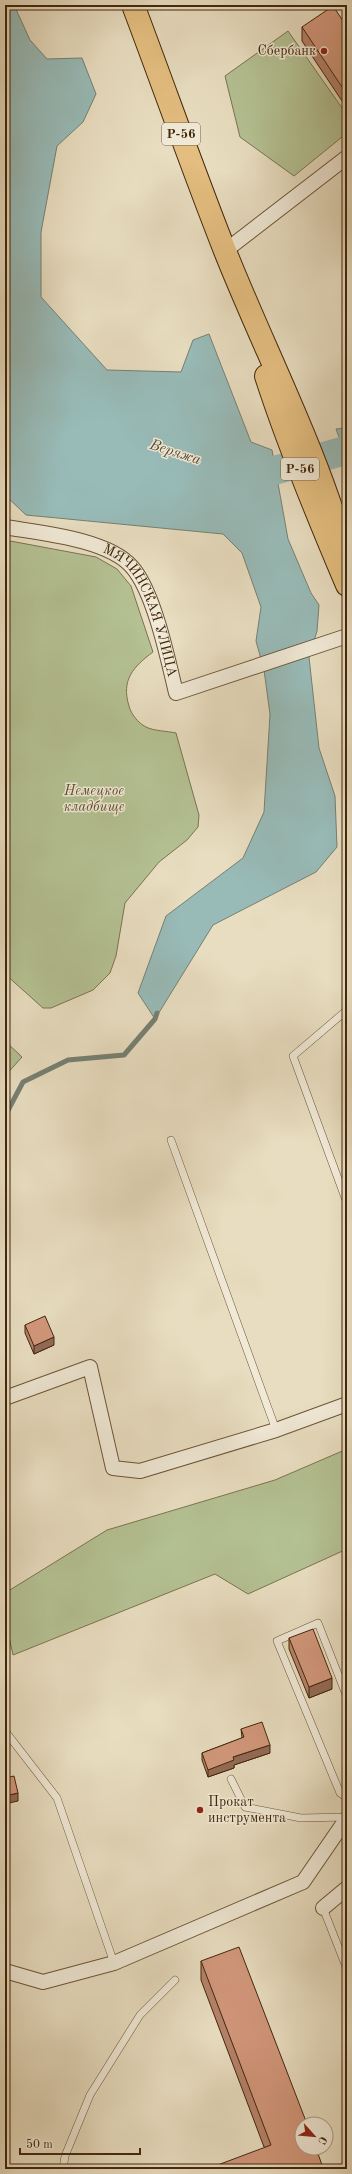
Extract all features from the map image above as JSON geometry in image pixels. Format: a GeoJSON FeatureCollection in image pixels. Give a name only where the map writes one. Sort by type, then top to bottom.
{"type":"FeatureCollection","features":[{"type":"Feature","properties":{"kind":"main road","name":"Р-56"},"geometry":{"type":"LineString","coordinates":[[133,5],[328,521],[347,585]]}},
{"type":"Feature","properties":{"kind":"main road","name":"Р-56"},"geometry":{"type":"LineString","coordinates":[[328,521],[347,559]]}},
{"type":"Feature","properties":{"kind":"street"},"geometry":{"type":"LineString","coordinates":[[228,257],[347,157]]}},
{"type":"Feature","properties":{"kind":"street","name":"МЯЧИНСКАЯ УЛИЦА"},"geometry":{"type":"LineString","coordinates":[[5,527],[84,541],[113,553],[131,566],[144,584],[164,645],[176,693],[347,636]]}},
{"type":"Feature","properties":{"kind":"street"},"geometry":{"type":"LineString","coordinates":[[5,1398],[90,1367],[113,1468],[140,1471],[276,1430],[347,1404]]}},
{"type":"Feature","properties":{"kind":"street"},"geometry":{"type":"LineString","coordinates":[[5,1971],[43,1982],[114,1963],[303,1882],[347,1818]]}},
{"type":"Feature","properties":{"kind":"street"},"geometry":{"type":"LineString","coordinates":[[323,1908],[347,1888]]}},
{"type":"Feature","properties":{"kind":"lane"},"geometry":{"type":"LineString","coordinates":[[347,1010],[293,1056],[347,1203]]}},
{"type":"Feature","properties":{"kind":"lane"},"geometry":{"type":"LineString","coordinates":[[171,1140],[276,1430]]}},
{"type":"Feature","properties":{"kind":"lane"},"geometry":{"type":"LineString","coordinates":[[347,1696],[318,1623],[277,1640],[340,1793],[347,1798]]}},
{"type":"Feature","properties":{"kind":"lane"},"geometry":{"type":"LineString","coordinates":[[5,1730],[57,1798],[114,1963]]}},
{"type":"Feature","properties":{"kind":"lane"},"geometry":{"type":"LineString","coordinates":[[231,1779],[245,1807],[301,1818],[347,1818]]}},
{"type":"Feature","properties":{"kind":"lane"},"geometry":{"type":"LineString","coordinates":[[323,1908],[347,1969]]}},
{"type":"Feature","properties":{"kind":"lane"},"geometry":{"type":"LineString","coordinates":[[63,2169],[64,2156],[90,2095],[140,2015],[175,1980]]}},
{"type":"Feature","properties":{"kind":"green space"},"geometry":{"type":"Polygon","coordinates":[[[288,31],[347,115],[347,133],[294,176],[240,137],[225,76],[288,31]]]}},
{"type":"Feature","properties":{"kind":"green space","name":"Немецкое кладбище"},"geometry":{"type":"Polygon","coordinates":[[[5,540],[96,557],[117,569],[131,586],[153,652],[140,663],[130,675],[127,689],[129,706],[135,718],[146,727],[176,733],[199,815],[198,827],[187,840],[159,862],[125,903],[116,956],[110,973],[93,990],[51,1008],[43,1008],[5,974],[5,540]]]}},
{"type":"Feature","properties":{"kind":"green space"},"geometry":{"type":"Polygon","coordinates":[[[5,1041],[22,1057],[5,1076],[5,1041]]]}},
{"type":"Feature","properties":{"kind":"green space"},"geometry":{"type":"Polygon","coordinates":[[[347,1449],[347,1549],[248,1594],[215,1574],[13,1655],[5,1618],[5,1593],[107,1530],[275,1480],[347,1449]]]}},
{"type":"Feature","properties":{"kind":"water"},"geometry":{"type":"Polygon","coordinates":[[[5,5],[14,5],[30,40],[47,59],[82,58],[96,94],[83,122],[57,146],[41,232],[41,297],[107,370],[181,372],[193,340],[209,334],[251,442],[272,450],[288,539],[311,593],[319,605],[317,631],[309,657],[319,748],[335,796],[337,847],[316,872],[213,925],[155,1019],[138,993],[166,916],[243,858],[264,812],[270,714],[264,670],[256,641],[261,607],[242,553],[223,534],[26,515],[5,495],[5,5]]]}},
{"type":"Feature","properties":{"kind":"water"},"geometry":{"type":"Polygon","coordinates":[[[347,428],[347,458],[336,429],[347,428]]]}},
{"type":"Feature","properties":{"kind":"building"},"geometry":{"type":"Polygon","coordinates":[[[333,6],[347,27],[347,89],[344,90],[302,27],[333,6]]]}},
{"type":"Feature","properties":{"kind":"building"},"geometry":{"type":"Polygon","coordinates":[[[45,1316],[54,1337],[34,1346],[25,1325],[45,1316]]]}},
{"type":"Feature","properties":{"kind":"building"},"geometry":{"type":"Polygon","coordinates":[[[313,1629],[332,1678],[309,1687],[289,1638],[313,1629]]]}},
{"type":"Feature","properties":{"kind":"building"},"geometry":{"type":"Polygon","coordinates":[[[262,1722],[270,1745],[233,1757],[234,1760],[208,1770],[202,1753],[244,1737],[241,1729],[262,1722]]]}},
{"type":"Feature","properties":{"kind":"building"},"geometry":{"type":"Polygon","coordinates":[[[14,1776],[18,1793],[5,1796],[5,1778],[14,1776]]]}},
{"type":"Feature","properties":{"kind":"building"},"geometry":{"type":"Polygon","coordinates":[[[239,1947],[304,2116],[294,2116],[294,2156],[319,2156],[322,2165],[311,2169],[207,2169],[271,2145],[201,1961],[239,1947]]]}},
{"type":"Feature","properties":{"kind":"waterway","name":"Веряжа"},"geometry":{"type":"LineString","coordinates":[[237,474],[248,478],[347,450]]}},
{"type":"Feature","properties":{"kind":"waterway"},"geometry":{"type":"LineString","coordinates":[[5,1116],[23,1082],[68,1060],[124,1055],[155,1019],[157,1013]]}},
{"type":"Feature","properties":{"kind":"place","name":"Сбербанк"},"geometry":{"type":"Point","coordinates":[324,51]}},
{"type":"Feature","properties":{"kind":"place","name":"Прокат инструмента"},"geometry":{"type":"Point","coordinates":[200,1810]}}]}
